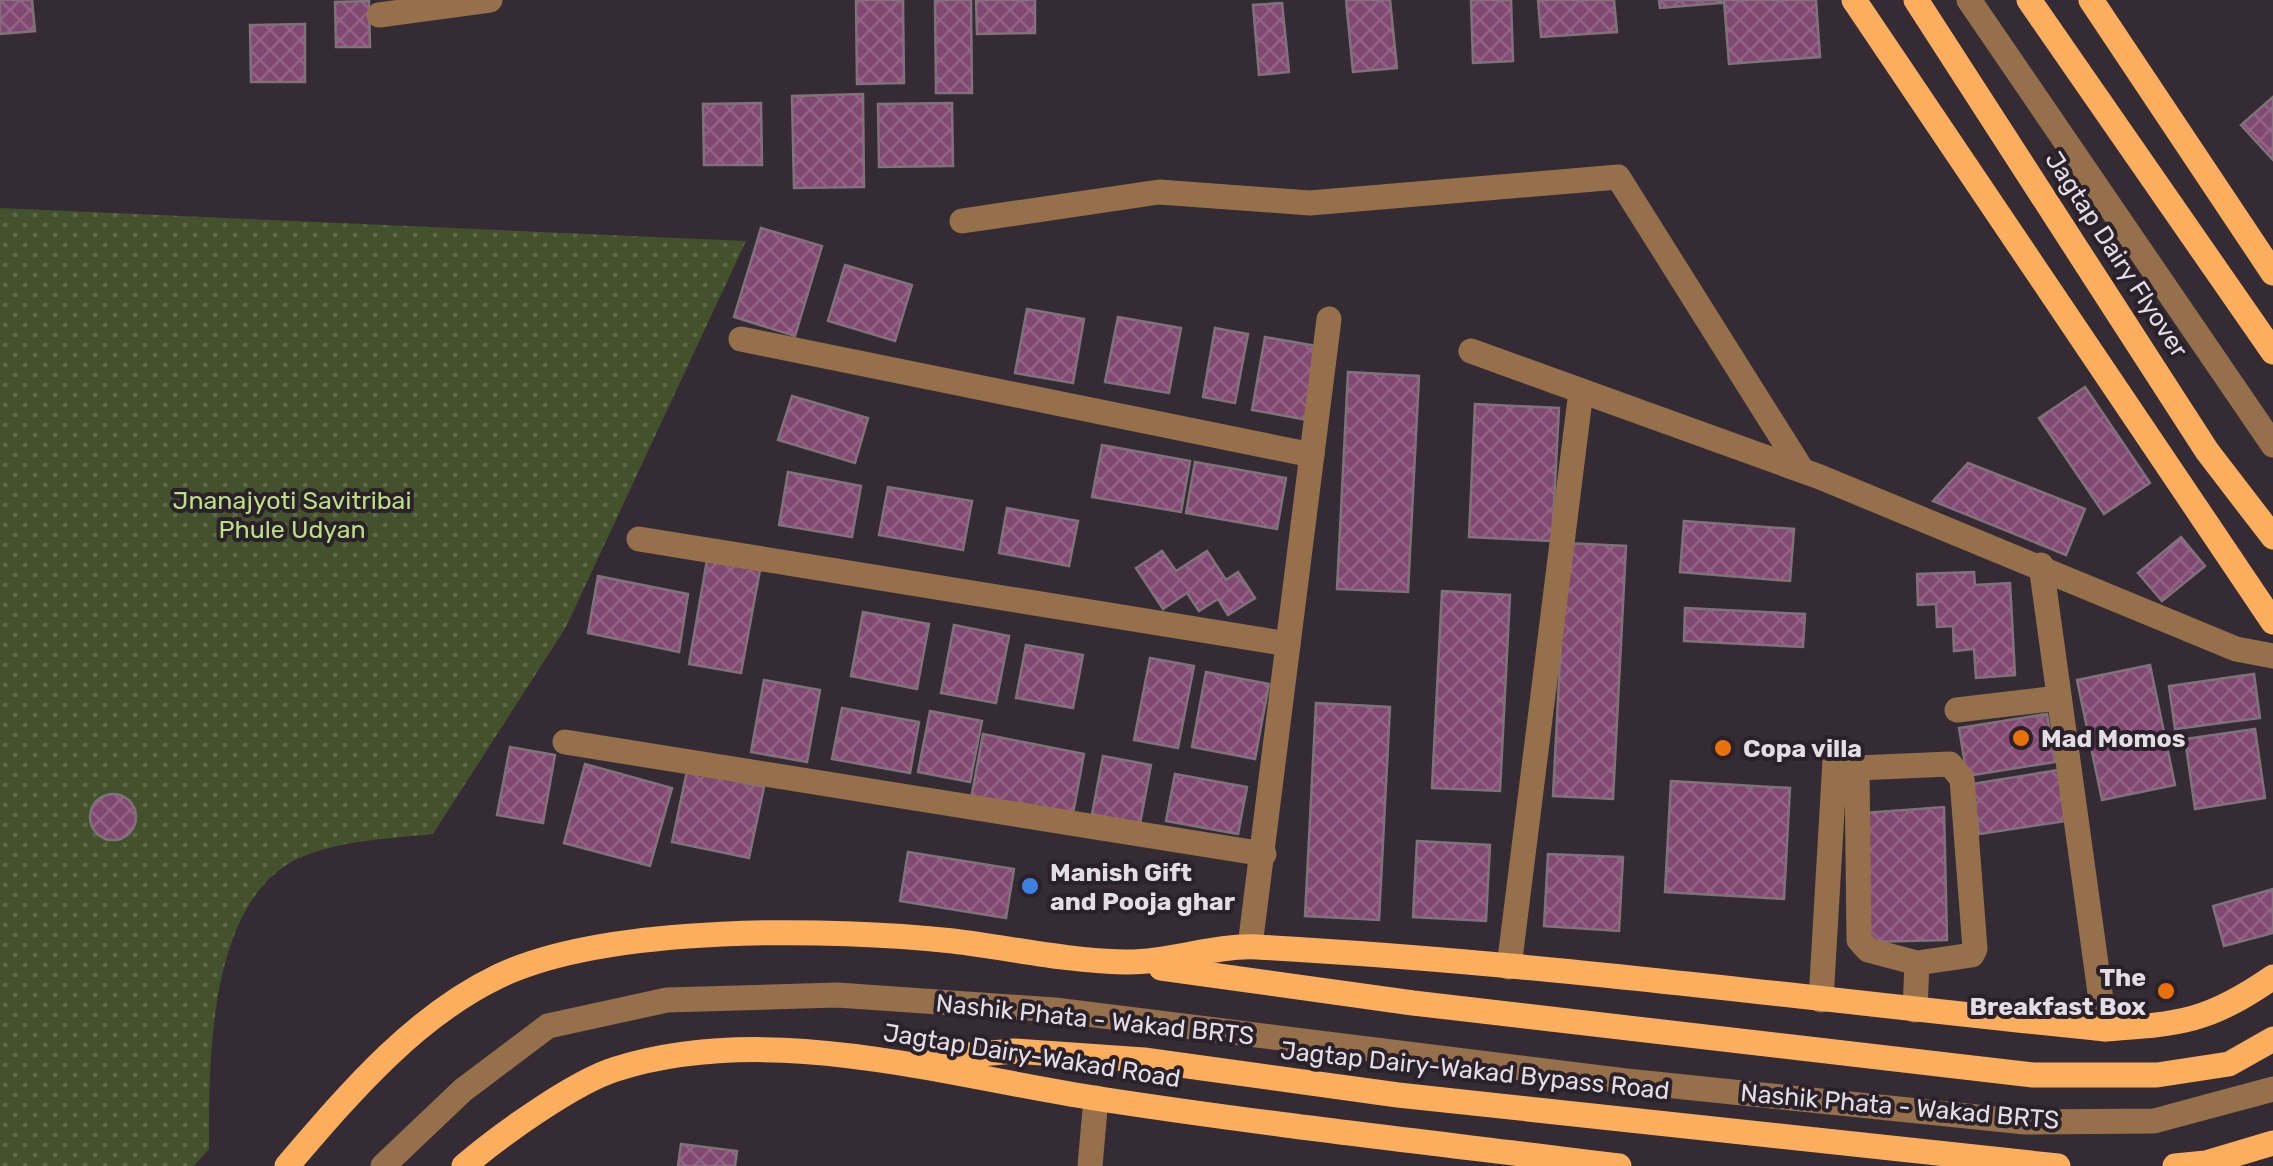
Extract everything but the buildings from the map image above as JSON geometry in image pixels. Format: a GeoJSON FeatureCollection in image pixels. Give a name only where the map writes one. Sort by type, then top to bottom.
{"type":"FeatureCollection","features":[{"type":"Feature","properties":{"kind":"main road"},"geometry":{"type":"LineString","coordinates":[[1854,0],[2273,622]]}},
{"type":"Feature","properties":{"kind":"main road","name":"Jagtap Dairy Flyover"},"geometry":{"type":"LineString","coordinates":[[1916,0],[2207,451],[2273,537]]}},
{"type":"Feature","properties":{"kind":"main road"},"geometry":{"type":"LineString","coordinates":[[2030,0],[2273,352]]}},
{"type":"Feature","properties":{"kind":"main road"},"geometry":{"type":"LineString","coordinates":[[2090,0],[2273,273]]}},
{"type":"Feature","properties":{"kind":"main road"},"geometry":{"type":"LineString","coordinates":[[287,1166],[351,1092],[420,1027],[500,976],[641,940],[823,932],[947,940],[1413,1003],[2034,1074],[2157,1075],[2229,1064],[2273,1039]]}},
{"type":"Feature","properties":{"kind":"main road"},"geometry":{"type":"LineString","coordinates":[[1126,963],[1250,946],[1509,967],[2105,1028],[2182,1024],[2235,1003],[2273,978]]}},
{"type":"Feature","properties":{"kind":"main road","name":"Jagtap Dairy-Wakad Road"},"geometry":{"type":"LineString","coordinates":[[464,1166],[531,1115],[614,1069],[709,1051],[787,1051],[886,1062],[1096,1098],[1499,1158],[1618,1166]]}},
{"type":"Feature","properties":{"kind":"main road","name":"Jagtap Dairy-Wakad Bypass Road"},"geometry":{"type":"LineString","coordinates":[[886,1062],[1014,1051],[1144,1060],[1398,1095],[2058,1166]]}},
{"type":"Feature","properties":{"kind":"main road"},"geometry":{"type":"LineString","coordinates":[[2176,1166],[2206,1163],[2273,1142]]}},
{"type":"Feature","properties":{"kind":"street"},"geometry":{"type":"LineString","coordinates":[[379,16],[490,0]]}},
{"type":"Feature","properties":{"kind":"street"},"geometry":{"type":"LineString","coordinates":[[1969,0],[2217,369],[2273,445]]}},
{"type":"Feature","properties":{"kind":"street"},"geometry":{"type":"LineString","coordinates":[[962,221],[1159,192],[1310,202],[1618,177],[1802,470]]}},
{"type":"Feature","properties":{"kind":"street"},"geometry":{"type":"LineString","coordinates":[[1250,946],[1329,318]]}},
{"type":"Feature","properties":{"kind":"street"},"geometry":{"type":"LineString","coordinates":[[741,340],[1312,455]]}},
{"type":"Feature","properties":{"kind":"street"},"geometry":{"type":"LineString","coordinates":[[1471,352],[1802,470],[2236,649],[2273,656]]}},
{"type":"Feature","properties":{"kind":"street"},"geometry":{"type":"LineString","coordinates":[[1509,967],[1581,391]]}},
{"type":"Feature","properties":{"kind":"street"},"geometry":{"type":"LineString","coordinates":[[640,539],[1288,644]]}},
{"type":"Feature","properties":{"kind":"street"},"geometry":{"type":"LineString","coordinates":[[2040,565],[2105,1028]]}},
{"type":"Feature","properties":{"kind":"street"},"geometry":{"type":"LineString","coordinates":[[1957,710],[2059,698]]}},
{"type":"Feature","properties":{"kind":"street"},"geometry":{"type":"LineString","coordinates":[[565,742],[1264,854]]}},
{"type":"Feature","properties":{"kind":"street"},"geometry":{"type":"LineString","coordinates":[[1821,1000],[1835,760]]}},
{"type":"Feature","properties":{"kind":"street"},"geometry":{"type":"LineString","coordinates":[[1950,764],[1962,779],[1976,949],[1972,955],[1918,963],[1868,950],[1859,940],[1858,768],[1950,764]]}},
{"type":"Feature","properties":{"kind":"street"},"geometry":{"type":"LineString","coordinates":[[1915,1010],[1918,963]]}},
{"type":"Feature","properties":{"kind":"street","name":"Nashik Phata - Wakad BRTS"},"geometry":{"type":"LineString","coordinates":[[383,1166],[463,1090],[548,1026],[668,1000],[837,995],[1056,1010],[1626,1081],[2025,1122],[2154,1121],[2273,1088]]}},
{"type":"Feature","properties":{"kind":"street"},"geometry":{"type":"LineString","coordinates":[[1090,1166],[1096,1098]]}},
{"type":"Feature","properties":{"kind":"green space","name":"Jnanajyoti Savitribai Phule Udyan"},"geometry":{"type":"Polygon","coordinates":[[[0,208],[746,241],[566,627],[433,834],[347,844],[297,859],[267,881],[245,911],[219,989],[210,1074],[209,1149],[194,1166],[0,1166],[0,208]]]}},
{"type":"Feature","properties":{"kind":"place","name":"Mad Momos"},"geometry":{"type":"Point","coordinates":[2021,738]}},
{"type":"Feature","properties":{"kind":"place","name":"Copa villa"},"geometry":{"type":"Point","coordinates":[1723,748]}},
{"type":"Feature","properties":{"kind":"place","name":"Manish Gift and Pooja ghar"},"geometry":{"type":"Point","coordinates":[1030,886]}},
{"type":"Feature","properties":{"kind":"place","name":"The Breakfast Box"},"geometry":{"type":"Point","coordinates":[2166,991]}}]}
